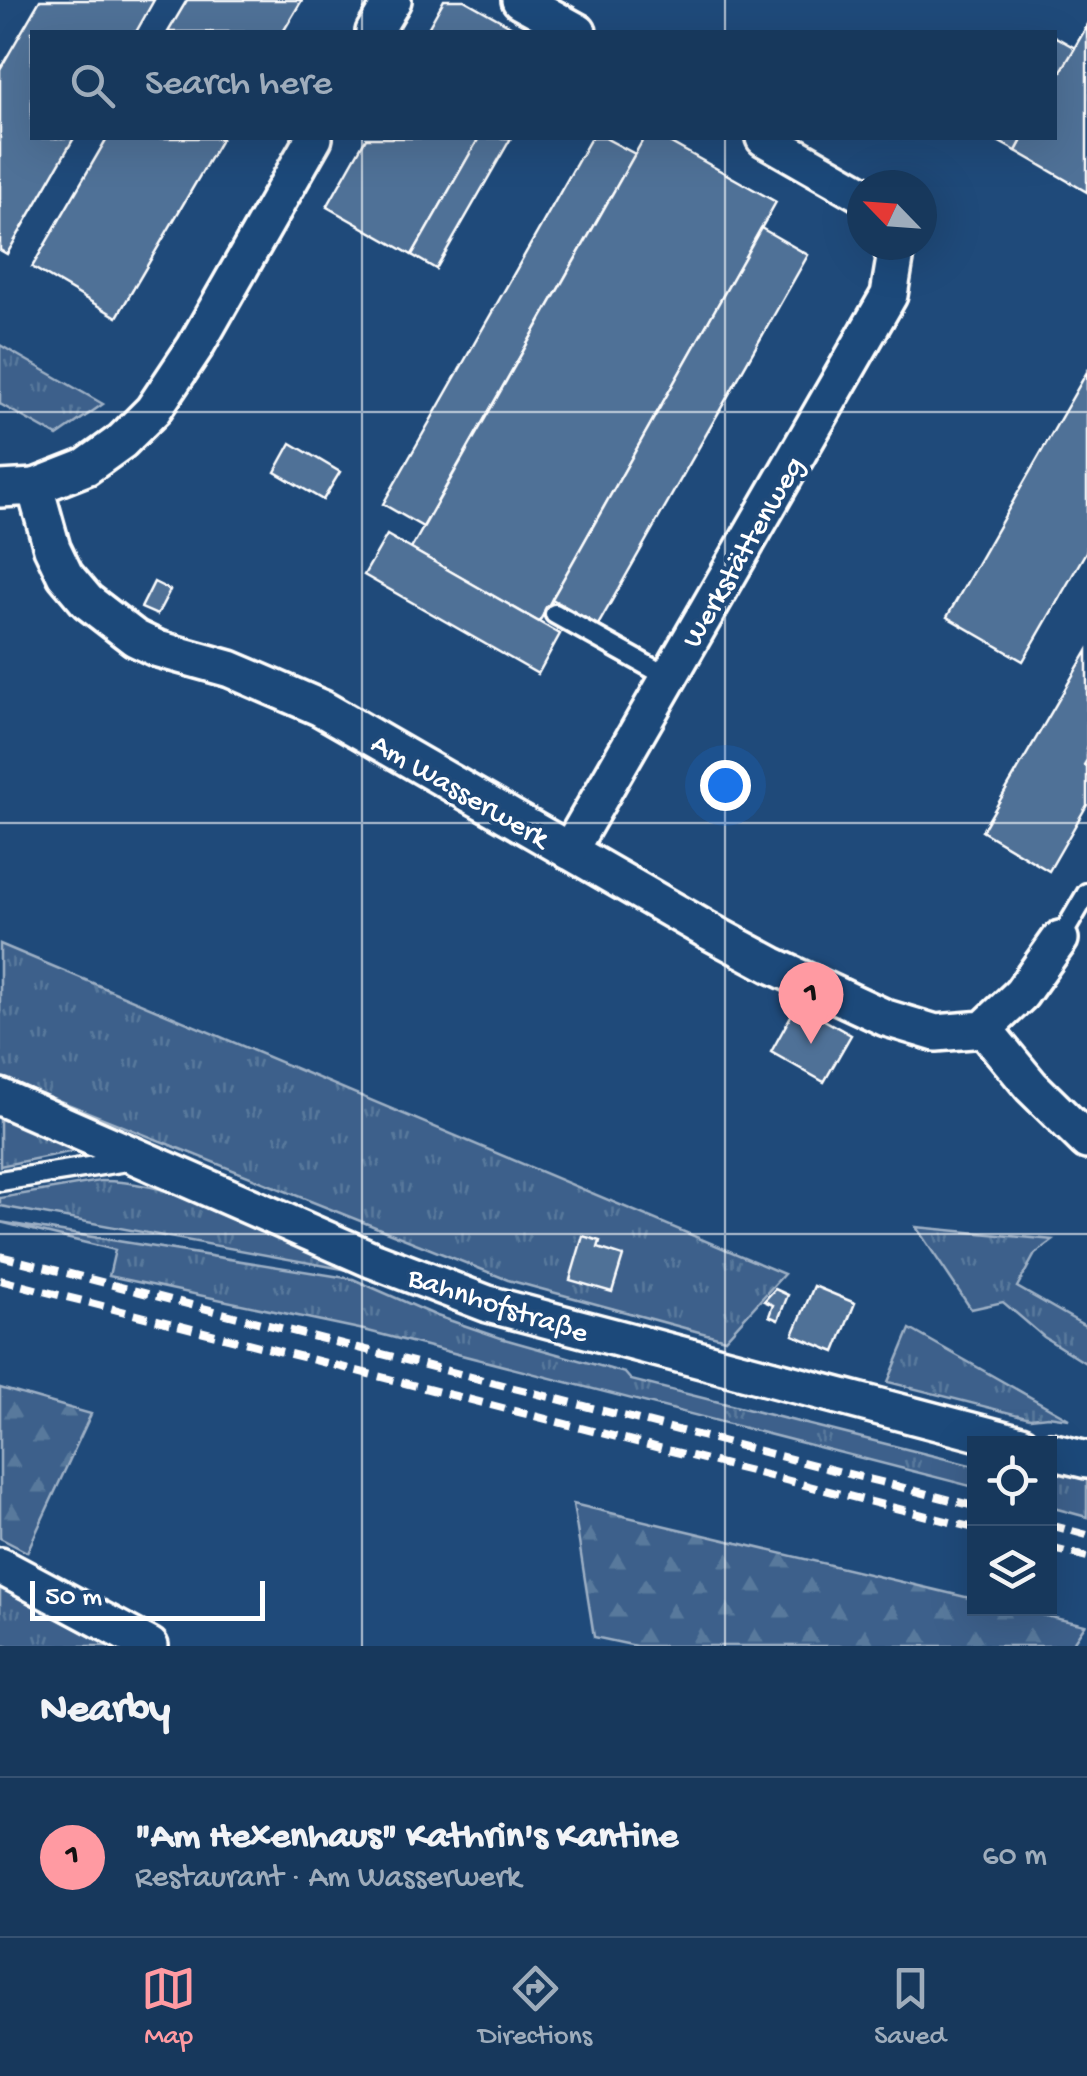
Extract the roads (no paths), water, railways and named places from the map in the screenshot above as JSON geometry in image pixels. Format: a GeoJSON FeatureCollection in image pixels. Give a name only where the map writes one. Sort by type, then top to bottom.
{"type":"FeatureCollection","features":[{"type":"Feature","properties":{"kind":"street"},"geometry":{"type":"LineString","coordinates":[[375,30],[393,0]]}},
{"type":"Feature","properties":{"kind":"street"},"geometry":{"type":"LineString","coordinates":[[520,0],[574,30]]}},
{"type":"Feature","properties":{"kind":"street"},"geometry":{"type":"LineString","coordinates":[[0,490],[35,487],[86,467],[122,441],[152,410],[195,347],[313,140]]}},
{"type":"Feature","properties":{"kind":"street"},"geometry":{"type":"LineString","coordinates":[[768,140],[847,185]]}},
{"type":"Feature","properties":{"kind":"street","name":"Werkstättenweg"},"geometry":{"type":"LineString","coordinates":[[569,851],[888,294],[895,260]]}},
{"type":"Feature","properties":{"kind":"street","name":"Am Wasserwerk"},"geometry":{"type":"LineString","coordinates":[[35,487],[52,548],[65,576],[87,601],[135,638],[158,649],[246,675],[322,708],[755,956],[886,1018],[936,1033],[984,1029]]}},
{"type":"Feature","properties":{"kind":"street"},"geometry":{"type":"LineString","coordinates":[[1060,939],[1020,994],[984,1029],[1032,1086],[1087,1141]]}},
{"type":"Feature","properties":{"kind":"street","name":"Bahnhofstraße"},"geometry":{"type":"LineString","coordinates":[[0,1097],[372,1260],[488,1304],[991,1436]]}},
{"type":"Feature","properties":{"kind":"street"},"geometry":{"type":"LineString","coordinates":[[1057,1453],[1087,1460]]}},
{"type":"Feature","properties":{"kind":"street"},"geometry":{"type":"LineString","coordinates":[[0,1566],[150,1646]]}},
{"type":"Feature","properties":{"kind":"lane"},"geometry":{"type":"LineString","coordinates":[[554,614],[668,678]]}},
{"type":"Feature","properties":{"kind":"lane"},"geometry":{"type":"LineString","coordinates":[[1060,939],[1087,893]]}},
{"type":"Feature","properties":{"kind":"lane"},"geometry":{"type":"LineString","coordinates":[[0,1181],[144,1158]]}},
{"type":"Feature","properties":{"kind":"railway"},"geometry":{"type":"LineString","coordinates":[[0,1256],[967,1504]]}},
{"type":"Feature","properties":{"kind":"railway"},"geometry":{"type":"LineString","coordinates":[[0,1280],[967,1526]]}},
{"type":"Feature","properties":{"kind":"railway"},"geometry":{"type":"LineString","coordinates":[[1054,1526],[1087,1535]]}},
{"type":"Feature","properties":{"kind":"railway"},"geometry":{"type":"LineString","coordinates":[[1057,1550],[1087,1557]]}},
{"type":"Feature","properties":{"kind":"place","name":"\"Am Hexenhaus\" Kathrin's Kantine"},"geometry":{"type":"Point","coordinates":[811,1044]}}]}
